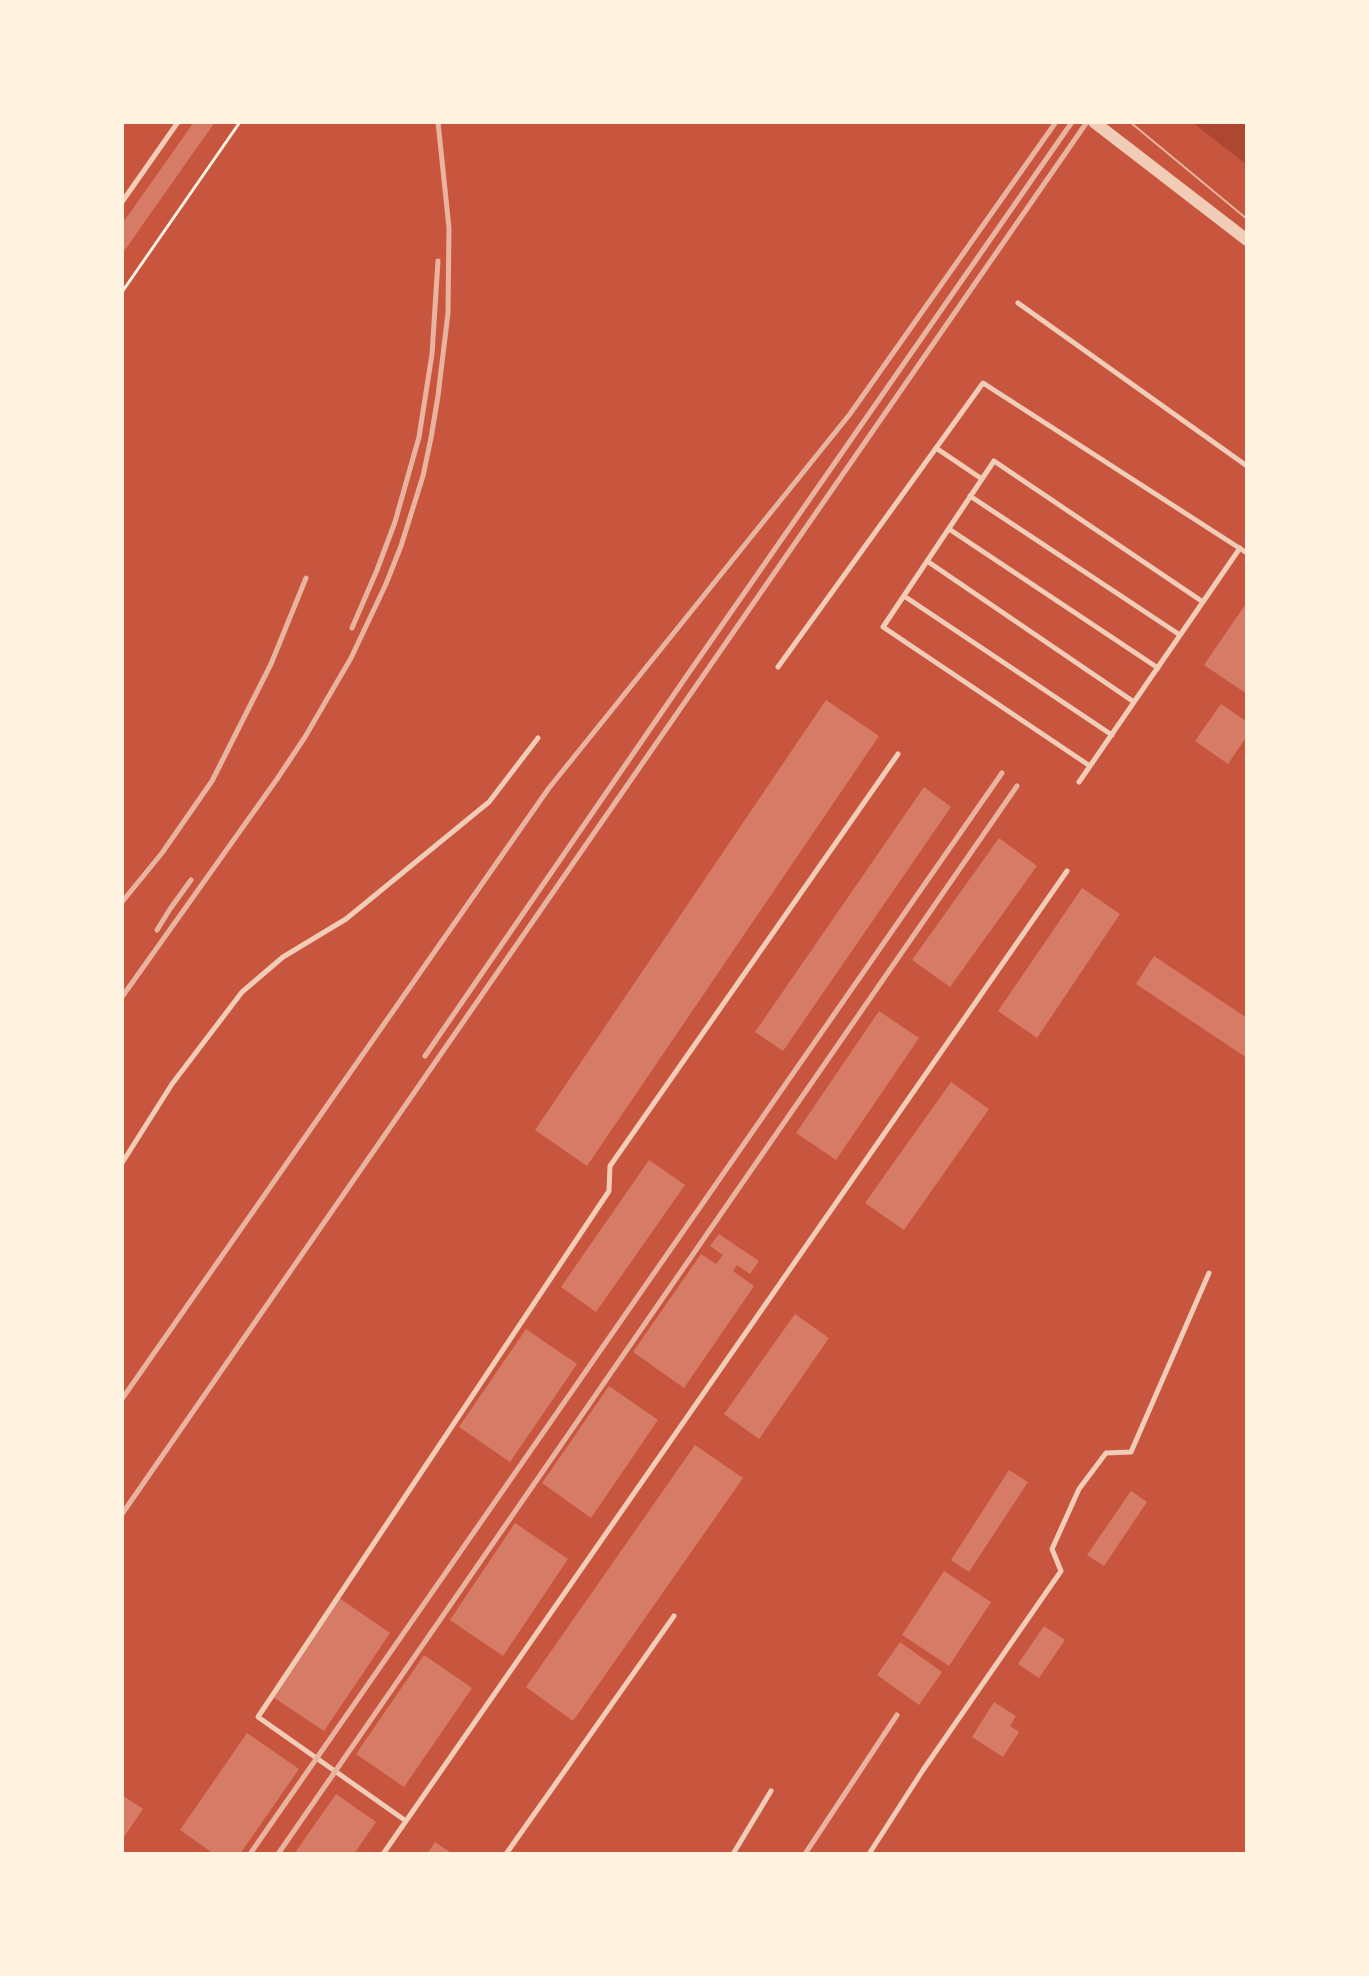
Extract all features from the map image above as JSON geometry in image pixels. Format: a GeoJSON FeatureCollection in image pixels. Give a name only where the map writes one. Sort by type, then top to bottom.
{"type":"FeatureCollection","features":[{"type":"Feature","properties":{"kind":"street"},"geometry":{"type":"LineString","coordinates":[[1094,122],[1247,240]]}},
{"type":"Feature","properties":{"kind":"lane"},"geometry":{"type":"LineString","coordinates":[[122,202],[178,122]]}},
{"type":"Feature","properties":{"kind":"lane"},"geometry":{"type":"LineString","coordinates":[[1018,303],[1247,466]]}},
{"type":"Feature","properties":{"kind":"lane"},"geometry":{"type":"LineString","coordinates":[[778,667],[983,383],[1247,553]]}},
{"type":"Feature","properties":{"kind":"lane"},"geometry":{"type":"LineString","coordinates":[[936,448],[982,479]]}},
{"type":"Feature","properties":{"kind":"lane"},"geometry":{"type":"LineString","coordinates":[[1090,766],[883,627],[994,461],[1203,602]]}},
{"type":"Feature","properties":{"kind":"lane"},"geometry":{"type":"LineString","coordinates":[[970,496],[1180,635]]}},
{"type":"Feature","properties":{"kind":"lane"},"geometry":{"type":"LineString","coordinates":[[949,529],[1158,668]]}},
{"type":"Feature","properties":{"kind":"lane"},"geometry":{"type":"LineString","coordinates":[[1079,782],[1240,548]]}},
{"type":"Feature","properties":{"kind":"lane"},"geometry":{"type":"LineString","coordinates":[[927,561],[1134,702]]}},
{"type":"Feature","properties":{"kind":"lane"},"geometry":{"type":"LineString","coordinates":[[904,596],[1112,735]]}},
{"type":"Feature","properties":{"kind":"lane"},"geometry":{"type":"LineString","coordinates":[[122,1163],[172,1084],[242,992],[283,957],[346,919],[489,802],[538,738]]}},
{"type":"Feature","properties":{"kind":"lane"},"geometry":{"type":"LineString","coordinates":[[406,1821],[258,1717],[609,1191],[610,1166],[898,754]]}},
{"type":"Feature","properties":{"kind":"lane"},"geometry":{"type":"LineString","coordinates":[[383,1854],[1067,871]]}},
{"type":"Feature","properties":{"kind":"lane"},"geometry":{"type":"LineString","coordinates":[[869,1854],[923,1770],[1061,1571],[1052,1549],[1079,1489],[1106,1453],[1131,1452],[1209,1273]]}},
{"type":"Feature","properties":{"kind":"lane"},"geometry":{"type":"LineString","coordinates":[[506,1854],[674,1616]]}},
{"type":"Feature","properties":{"kind":"lane"},"geometry":{"type":"LineString","coordinates":[[733,1854],[771,1791]]}},
{"type":"Feature","properties":{"kind":"path"},"geometry":{"type":"LineString","coordinates":[[122,292],[240,122]]}},
{"type":"Feature","properties":{"kind":"shaded area"},"geometry":{"type":"Polygon","coordinates":[[[1192,122],[1247,122],[1247,165],[1192,122]]]}},
{"type":"Feature","properties":{"kind":"building"},"geometry":{"type":"Polygon","coordinates":[[[194,122],[215,122],[122,254],[122,224],[194,122]]]}},
{"type":"Feature","properties":{"kind":"building"},"geometry":{"type":"Polygon","coordinates":[[[1245,605],[1247,607],[1247,694],[1204,665],[1245,605]]]}},
{"type":"Feature","properties":{"kind":"building"},"geometry":{"type":"Polygon","coordinates":[[[826,700],[879,736],[587,1166],[535,1130],[826,700]]]}},
{"type":"Feature","properties":{"kind":"building"},"geometry":{"type":"Polygon","coordinates":[[[1221,704],[1247,722],[1247,736],[1228,764],[1195,741],[1221,704]]]}},
{"type":"Feature","properties":{"kind":"building"},"geometry":{"type":"Polygon","coordinates":[[[924,787],[951,807],[783,1051],[755,1032],[924,787]]]}},
{"type":"Feature","properties":{"kind":"building"},"geometry":{"type":"Polygon","coordinates":[[[999,838],[1037,866],[950,987],[912,960],[999,838]]]}},
{"type":"Feature","properties":{"kind":"building"},"geometry":{"type":"Polygon","coordinates":[[[1082,888],[1120,914],[1037,1038],[998,1011],[1082,888]]]}},
{"type":"Feature","properties":{"kind":"building"},"geometry":{"type":"Polygon","coordinates":[[[1154,956],[1247,1018],[1247,1058],[1136,984],[1154,956]]]}},
{"type":"Feature","properties":{"kind":"building"},"geometry":{"type":"Polygon","coordinates":[[[879,1011],[919,1038],[836,1160],[796,1133],[879,1011]]]}},
{"type":"Feature","properties":{"kind":"building"},"geometry":{"type":"Polygon","coordinates":[[[951,1082],[989,1109],[904,1230],[865,1203],[951,1082]]]}},
{"type":"Feature","properties":{"kind":"building"},"geometry":{"type":"Polygon","coordinates":[[[649,1160],[685,1185],[596,1312],[561,1287],[649,1160]]]}},
{"type":"Feature","properties":{"kind":"building"},"geometry":{"type":"Polygon","coordinates":[[[719,1234],[759,1261],[750,1274],[737,1265],[733,1271],[754,1286],[684,1388],[633,1352],[701,1254],[716,1264],[723,1255],[710,1246],[719,1234]]]}},
{"type":"Feature","properties":{"kind":"building"},"geometry":{"type":"Polygon","coordinates":[[[795,1314],[829,1338],[759,1439],[724,1414],[795,1314]]]}},
{"type":"Feature","properties":{"kind":"building"},"geometry":{"type":"Polygon","coordinates":[[[526,1329],[577,1364],[510,1462],[459,1427],[526,1329]]]}},
{"type":"Feature","properties":{"kind":"building"},"geometry":{"type":"Polygon","coordinates":[[[609,1386],[658,1420],[591,1518],[542,1483],[609,1386]]]}},
{"type":"Feature","properties":{"kind":"building"},"geometry":{"type":"Polygon","coordinates":[[[695,1445],[743,1478],[573,1721],[526,1687],[695,1445]]]}},
{"type":"Feature","properties":{"kind":"building"},"geometry":{"type":"Polygon","coordinates":[[[1009,1470],[1028,1482],[969,1572],[951,1560],[1009,1470]]]}},
{"type":"Feature","properties":{"kind":"building"},"geometry":{"type":"Polygon","coordinates":[[[1131,1491],[1147,1502],[1104,1566],[1087,1555],[1131,1491]]]}},
{"type":"Feature","properties":{"kind":"building"},"geometry":{"type":"Polygon","coordinates":[[[515,1523],[568,1559],[503,1656],[450,1620],[515,1523]]]}},
{"type":"Feature","properties":{"kind":"building"},"geometry":{"type":"Polygon","coordinates":[[[944,1571],[991,1602],[949,1666],[902,1635],[944,1571]]]}},
{"type":"Feature","properties":{"kind":"building"},"geometry":{"type":"Polygon","coordinates":[[[339,1598],[390,1633],[324,1731],[273,1697],[339,1598]]]}},
{"type":"Feature","properties":{"kind":"building"},"geometry":{"type":"Polygon","coordinates":[[[1044,1626],[1065,1640],[1039,1678],[1018,1664],[1044,1626]]]}},
{"type":"Feature","properties":{"kind":"building"},"geometry":{"type":"Polygon","coordinates":[[[900,1642],[942,1672],[919,1705],[877,1675],[900,1642]]]}},
{"type":"Feature","properties":{"kind":"building"},"geometry":{"type":"Polygon","coordinates":[[[424,1655],[472,1688],[404,1787],[356,1754],[424,1655]]]}},
{"type":"Feature","properties":{"kind":"building"},"geometry":{"type":"Polygon","coordinates":[[[994,1702],[1016,1716],[1010,1726],[1019,1732],[1003,1757],[972,1737],[994,1702]]]}},
{"type":"Feature","properties":{"kind":"building"},"geometry":{"type":"Polygon","coordinates":[[[247,1733],[299,1769],[240,1854],[214,1854],[180,1830],[247,1733]]]}},
{"type":"Feature","properties":{"kind":"building"},"geometry":{"type":"Polygon","coordinates":[[[336,1794],[376,1822],[354,1854],[294,1854],[336,1794]]]}},
{"type":"Feature","properties":{"kind":"building"},"geometry":{"type":"Polygon","coordinates":[[[122,1795],[143,1809],[122,1840],[122,1795]]]}},
{"type":"Feature","properties":{"kind":"building"},"geometry":{"type":"Polygon","coordinates":[[[435,1842],[453,1854],[427,1854],[435,1842]]]}},
{"type":"Feature","properties":{"kind":"tram line"},"geometry":{"type":"LineString","coordinates":[[1130,122],[1247,219]]}},
{"type":"Feature","properties":{"kind":"railway"},"geometry":{"type":"LineString","coordinates":[[122,997],[305,737],[351,658],[401,546],[423,476],[431,438],[448,313],[449,228],[438,122]]}},
{"type":"Feature","properties":{"kind":"railway"},"geometry":{"type":"LineString","coordinates":[[122,1399],[549,788],[850,414],[1056,122]]}},
{"type":"Feature","properties":{"kind":"railway"},"geometry":{"type":"LineString","coordinates":[[425,1056],[1072,122]]}},
{"type":"Feature","properties":{"kind":"railway"},"geometry":{"type":"LineString","coordinates":[[122,1514],[1087,122]]}},
{"type":"Feature","properties":{"kind":"railway"},"geometry":{"type":"LineString","coordinates":[[352,628],[395,522],[419,437],[432,354],[438,261]]}},
{"type":"Feature","properties":{"kind":"railway"},"geometry":{"type":"LineString","coordinates":[[122,902],[162,853],[212,781],[271,664],[306,578]]}},
{"type":"Feature","properties":{"kind":"railway"},"geometry":{"type":"LineString","coordinates":[[250,1854],[1002,773]]}},
{"type":"Feature","properties":{"kind":"railway"},"geometry":{"type":"LineString","coordinates":[[278,1854],[1017,786]]}},
{"type":"Feature","properties":{"kind":"railway"},"geometry":{"type":"LineString","coordinates":[[157,930],[191,880]]}},
{"type":"Feature","properties":{"kind":"railway"},"geometry":{"type":"LineString","coordinates":[[805,1854],[897,1715]]}}]}
